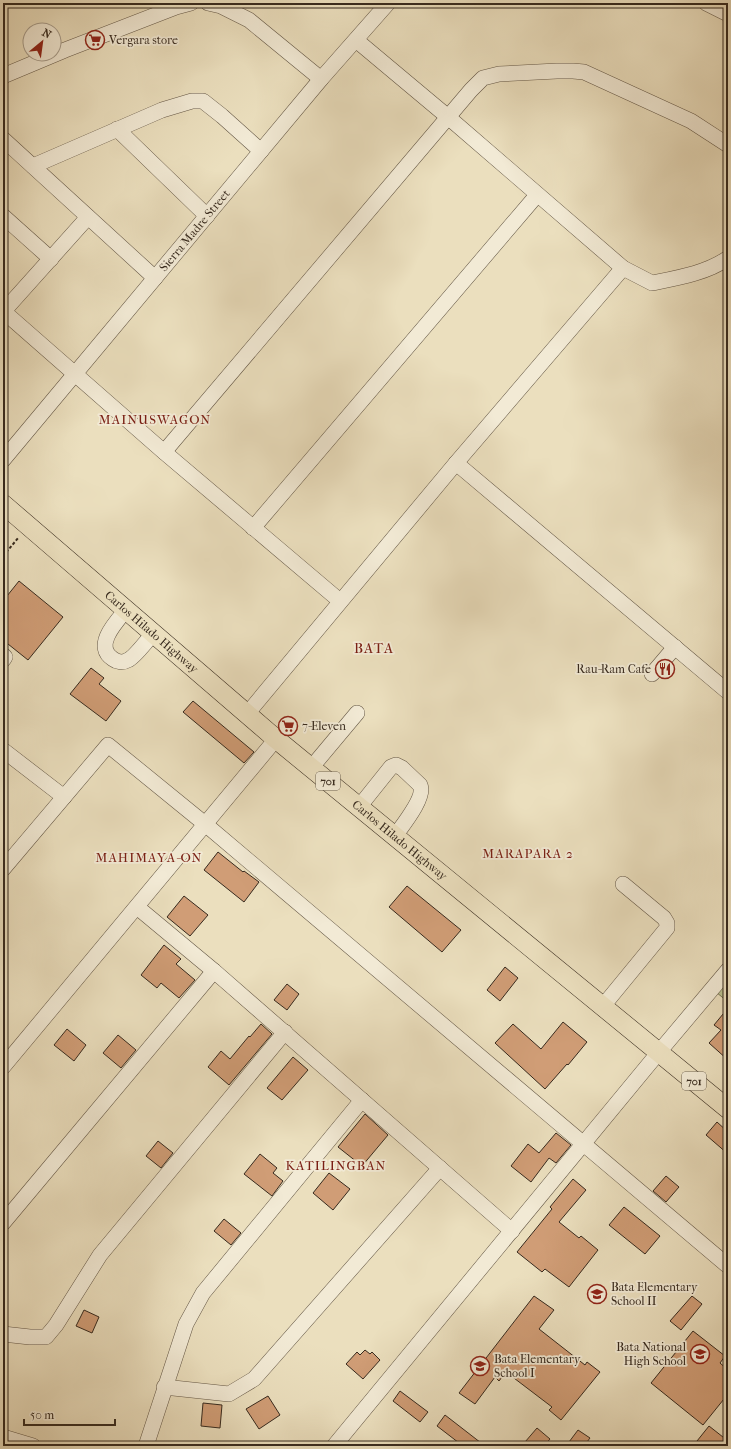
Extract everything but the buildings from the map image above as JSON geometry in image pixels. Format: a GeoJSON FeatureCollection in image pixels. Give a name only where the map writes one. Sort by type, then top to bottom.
{"type":"FeatureCollection","features":[{"type":"Feature","properties":{"kind":"main road","name":"Carlos Hilado Highway"},"geometry":{"type":"LineString","coordinates":[[3,504],[276,739],[728,1109]]}},
{"type":"Feature","properties":{"kind":"street"},"geometry":{"type":"LineString","coordinates":[[3,76],[80,44],[176,7],[191,3]]}},
{"type":"Feature","properties":{"kind":"street"},"geometry":{"type":"LineString","coordinates":[[208,3],[221,6],[249,20],[321,79]]}},
{"type":"Feature","properties":{"kind":"street","name":"Sierra Madre Street"},"geometry":{"type":"LineString","coordinates":[[3,460],[321,79],[388,3]]}},
{"type":"Feature","properties":{"kind":"street"},"geometry":{"type":"LineString","coordinates":[[706,3],[728,14]]}},
{"type":"Feature","properties":{"kind":"street"},"geometry":{"type":"LineString","coordinates":[[356,40],[624,268],[652,284],[686,276],[720,264],[728,258]]}},
{"type":"Feature","properties":{"kind":"street"},"geometry":{"type":"LineString","coordinates":[[164,452],[471,90],[483,78],[499,74],[573,70],[584,72],[684,118],[728,145]]}},
{"type":"Feature","properties":{"kind":"street"},"geometry":{"type":"LineString","coordinates":[[33,166],[162,110],[192,101],[203,101],[261,151]]}},
{"type":"Feature","properties":{"kind":"street"},"geometry":{"type":"LineString","coordinates":[[117,129],[207,216]]}},
{"type":"Feature","properties":{"kind":"street"},"geometry":{"type":"LineString","coordinates":[[3,139],[156,278]]}},
{"type":"Feature","properties":{"kind":"street"},"geometry":{"type":"LineString","coordinates":[[253,528],[537,194]]}},
{"type":"Feature","properties":{"kind":"street"},"geometry":{"type":"LineString","coordinates":[[3,216],[51,259]]}},
{"type":"Feature","properties":{"kind":"street"},"geometry":{"type":"LineString","coordinates":[[88,217],[3,312],[164,452],[340,601]]}},
{"type":"Feature","properties":{"kind":"street"},"geometry":{"type":"LineString","coordinates":[[247,714],[456,463],[624,268]]}},
{"type":"Feature","properties":{"kind":"street"},"geometry":{"type":"LineString","coordinates":[[456,463],[728,692]]}},
{"type":"Feature","properties":{"kind":"street"},"geometry":{"type":"LineString","coordinates":[[126,610],[113,627],[106,640],[104,647],[106,653],[111,658],[116,661],[127,660],[134,656],[154,634]]}},
{"type":"Feature","properties":{"kind":"street"},"geometry":{"type":"LineString","coordinates":[[652,674],[674,647]]}},
{"type":"Feature","properties":{"kind":"street"},"geometry":{"type":"LineString","coordinates":[[3,655],[5,657],[3,660]]}},
{"type":"Feature","properties":{"kind":"street"},"geometry":{"type":"LineString","coordinates":[[311,768],[357,713]]}},
{"type":"Feature","properties":{"kind":"street"},"geometry":{"type":"LineString","coordinates":[[3,1067],[276,739]]}},
{"type":"Feature","properties":{"kind":"street"},"geometry":{"type":"LineString","coordinates":[[3,869],[108,745],[205,824],[728,1266]]}},
{"type":"Feature","properties":{"kind":"street"},"geometry":{"type":"LineString","coordinates":[[3,750],[64,798]]}},
{"type":"Feature","properties":{"kind":"street"},"geometry":{"type":"LineString","coordinates":[[359,807],[390,768],[396,765],[402,768],[420,785],[422,793],[409,816],[395,836]]}},
{"type":"Feature","properties":{"kind":"street"},"geometry":{"type":"LineString","coordinates":[[603,1006],[666,928],[667,923],[664,918],[623,884]]}},
{"type":"Feature","properties":{"kind":"street"},"geometry":{"type":"LineString","coordinates":[[136,907],[285,1032],[512,1231]]}},
{"type":"Feature","properties":{"kind":"street"},"geometry":{"type":"LineString","coordinates":[[334,1446],[728,970]]}},
{"type":"Feature","properties":{"kind":"street"},"geometry":{"type":"LineString","coordinates":[[3,1223],[214,971]]}},
{"type":"Feature","properties":{"kind":"street"},"geometry":{"type":"LineString","coordinates":[[3,1334],[46,1337],[56,1325],[100,1254],[285,1032]]}},
{"type":"Feature","properties":{"kind":"street"},"geometry":{"type":"LineString","coordinates":[[146,1446],[164,1387],[186,1324],[203,1292],[362,1100]]}},
{"type":"Feature","properties":{"kind":"street"},"geometry":{"type":"LineString","coordinates":[[164,1387],[229,1394],[254,1379],[440,1168]]}},
{"type":"Feature","properties":{"kind":"street"},"geometry":{"type":"LineString","coordinates":[[3,1437],[33,1446]]}},
{"type":"Feature","properties":{"kind":"path"},"geometry":{"type":"LineString","coordinates":[[3,556],[28,526]]}},
{"type":"Feature","properties":{"kind":"green space"},"geometry":{"type":"Polygon","coordinates":[[[728,978],[728,1002],[716,992],[728,978]]]}},
{"type":"Feature","properties":{"kind":"place","name":"Vergara store"},"geometry":{"type":"Point","coordinates":[95,40]}},
{"type":"Feature","properties":{"kind":"place","name":"Rau-Ram Cafe"},"geometry":{"type":"Point","coordinates":[665,669]}},
{"type":"Feature","properties":{"kind":"place","name":"7-Eleven"},"geometry":{"type":"Point","coordinates":[288,726]}},
{"type":"Feature","properties":{"kind":"place","name":"Bata Elementary School II"},"geometry":{"type":"Point","coordinates":[597,1294]}},
{"type":"Feature","properties":{"kind":"place","name":"Bata National High School"},"geometry":{"type":"Point","coordinates":[700,1354]}},
{"type":"Feature","properties":{"kind":"place","name":"Bata Elementary School I"},"geometry":{"type":"Point","coordinates":[480,1366]}},
{"type":"Feature","properties":{"kind":"district","name":"MAINUSWAGON"},"geometry":{"type":"Point","coordinates":[155,419]}},
{"type":"Feature","properties":{"kind":"district","name":"BATA"},"geometry":{"type":"Point","coordinates":[374,648]}},
{"type":"Feature","properties":{"kind":"district","name":"MARAPARA 2"},"geometry":{"type":"Point","coordinates":[528,853]}},
{"type":"Feature","properties":{"kind":"district","name":"MAHIMAYA-ON"},"geometry":{"type":"Point","coordinates":[149,857]}},
{"type":"Feature","properties":{"kind":"district","name":"KATILINGBAN"},"geometry":{"type":"Point","coordinates":[336,1165]}}]}
